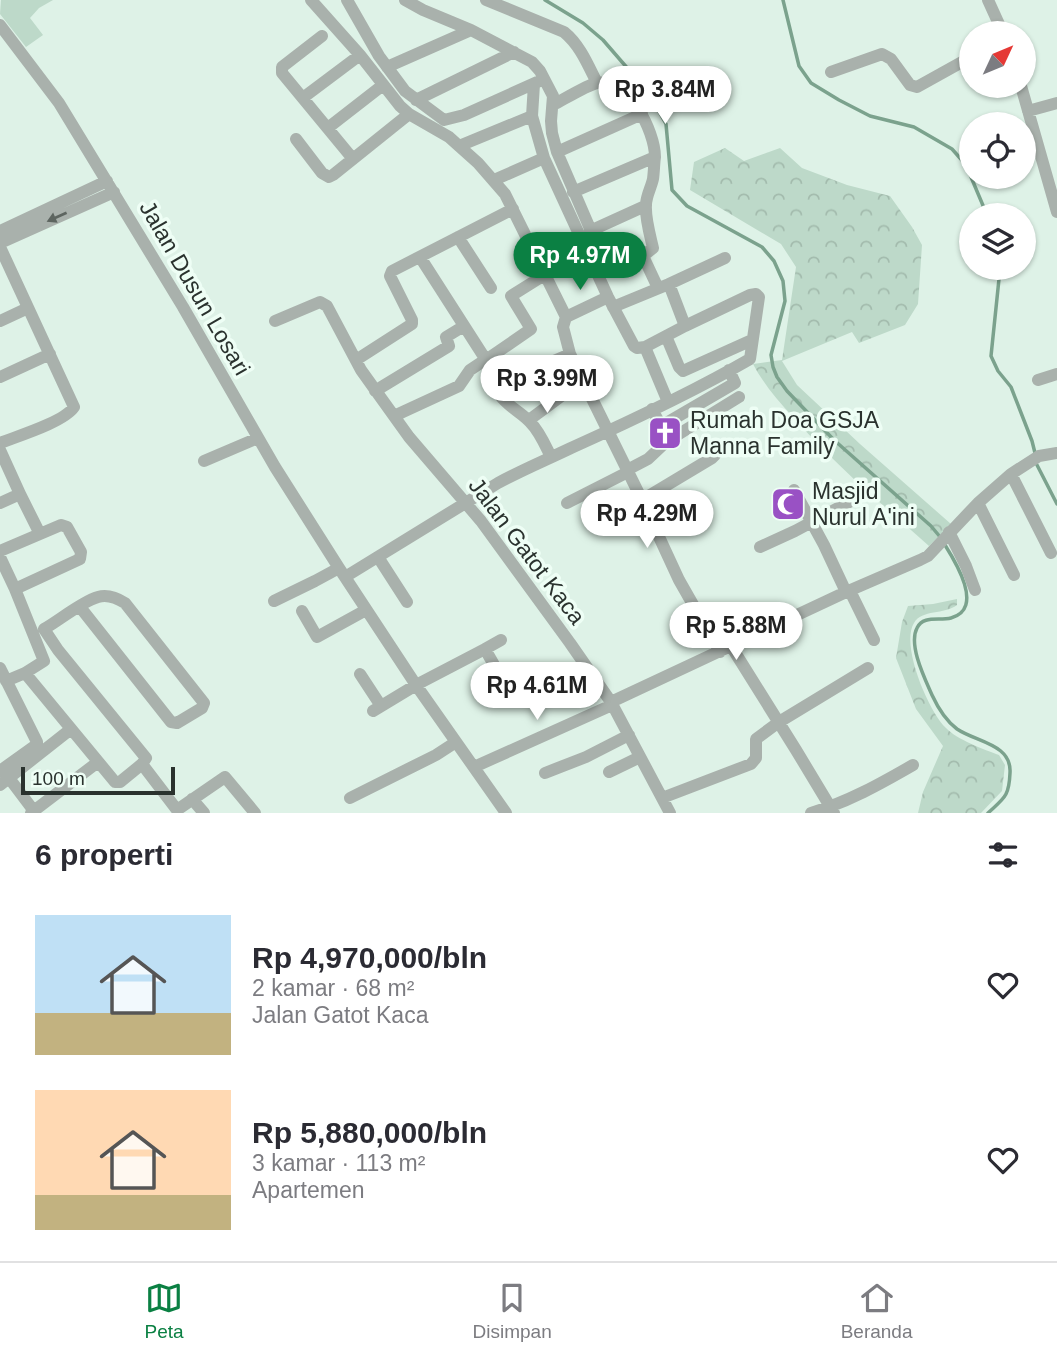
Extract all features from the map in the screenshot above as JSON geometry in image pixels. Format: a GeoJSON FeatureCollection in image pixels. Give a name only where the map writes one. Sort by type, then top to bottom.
{"type":"FeatureCollection","features":[{"type":"Feature","properties":{"kind":"street"},"geometry":{"type":"LineString","coordinates":[[311,0],[409,114],[459,146],[505,194],[566,317],[563,327],[570,354],[679,580],[779,722],[832,810]]}},
{"type":"Feature","properties":{"kind":"street"},"geometry":{"type":"LineString","coordinates":[[347,0],[387,67],[405,91],[444,120],[464,115],[539,81]]}},
{"type":"Feature","properties":{"kind":"street"},"geometry":{"type":"LineString","coordinates":[[405,0],[532,62],[539,81],[553,96],[551,121],[557,152],[607,268],[611,269],[643,256],[653,248],[645,206],[653,179],[654,157],[651,136],[642,114],[633,101],[619,89],[613,85],[597,83],[553,105]]}},
{"type":"Feature","properties":{"kind":"street"},"geometry":{"type":"LineString","coordinates":[[486,0],[571,37],[597,83]]}},
{"type":"Feature","properties":{"kind":"street"},"geometry":{"type":"LineString","coordinates":[[988,0],[998,21]]}},
{"type":"Feature","properties":{"kind":"street","name":"Jalan Dusun Losari"},"geometry":{"type":"LineString","coordinates":[[0,25],[59,103],[111,186],[258,438],[342,573],[506,813]]}},
{"type":"Feature","properties":{"kind":"street"},"geometry":{"type":"LineString","coordinates":[[387,67],[471,30]]}},
{"type":"Feature","properties":{"kind":"street"},"geometry":{"type":"LineString","coordinates":[[322,36],[281,70],[353,159]]}},
{"type":"Feature","properties":{"kind":"street"},"geometry":{"type":"LineString","coordinates":[[416,100],[514,52]]}},
{"type":"Feature","properties":{"kind":"street"},"geometry":{"type":"LineString","coordinates":[[831,72],[882,54],[891,59],[910,85],[917,86],[959,63]]}},
{"type":"Feature","properties":{"kind":"street"},"geometry":{"type":"LineString","coordinates":[[304,97],[359,55]]}},
{"type":"Feature","properties":{"kind":"street"},"geometry":{"type":"LineString","coordinates":[[274,601],[378,557],[523,469],[652,410],[750,359],[759,297],[756,294],[685,326],[645,348],[634,346],[544,158],[532,116],[539,81]]}},
{"type":"Feature","properties":{"kind":"street"},"geometry":{"type":"LineString","coordinates":[[329,127],[383,85]]}},
{"type":"Feature","properties":{"kind":"street"},"geometry":{"type":"LineString","coordinates":[[1024,98],[1051,172],[1057,212]]}},
{"type":"Feature","properties":{"kind":"street"},"geometry":{"type":"LineString","coordinates":[[1028,111],[1057,103]]}},
{"type":"Feature","properties":{"kind":"street"},"geometry":{"type":"LineString","coordinates":[[296,139],[325,176],[329,177],[409,114]]}},
{"type":"Feature","properties":{"kind":"street"},"geometry":{"type":"LineString","coordinates":[[557,152],[642,114]]}},
{"type":"Feature","properties":{"kind":"street"},"geometry":{"type":"LineString","coordinates":[[459,146],[532,116]]}},
{"type":"Feature","properties":{"kind":"street"},"geometry":{"type":"LineString","coordinates":[[573,192],[654,157]]}},
{"type":"Feature","properties":{"kind":"street"},"geometry":{"type":"LineString","coordinates":[[494,180],[544,158]]}},
{"type":"Feature","properties":{"kind":"street"},"geometry":{"type":"LineString","coordinates":[[0,231],[111,186]]}},
{"type":"Feature","properties":{"kind":"street"},"geometry":{"type":"LineString","coordinates":[[0,443],[54,421],[74,407],[28,308],[3,264],[0,245],[111,186]]}},
{"type":"Feature","properties":{"kind":"street"},"geometry":{"type":"LineString","coordinates":[[590,231],[645,206]]}},
{"type":"Feature","properties":{"kind":"street"},"geometry":{"type":"LineString","coordinates":[[356,360],[412,324],[390,274],[392,271],[513,209]]}},
{"type":"Feature","properties":{"kind":"street"},"geometry":{"type":"LineString","coordinates":[[458,237],[491,288]]}},
{"type":"Feature","properties":{"kind":"street"},"geometry":{"type":"LineString","coordinates":[[643,256],[664,286],[685,326]]}},
{"type":"Feature","properties":{"kind":"street"},"geometry":{"type":"LineString","coordinates":[[420,257],[485,360]]}},
{"type":"Feature","properties":{"kind":"street"},"geometry":{"type":"LineString","coordinates":[[566,317],[664,286],[724,258]]}},
{"type":"Feature","properties":{"kind":"street"},"geometry":{"type":"LineString","coordinates":[[394,416],[458,386],[470,370],[531,328],[511,296],[546,274]]}},
{"type":"Feature","properties":{"kind":"street","name":"Jalan Gatot Kaca"},"geometry":{"type":"LineString","coordinates":[[275,321],[323,303],[327,306],[376,391],[481,521],[611,703],[670,813]]}},
{"type":"Feature","properties":{"kind":"street"},"geometry":{"type":"LineString","coordinates":[[0,321],[28,308]]}},
{"type":"Feature","properties":{"kind":"street"},"geometry":{"type":"LineString","coordinates":[[376,391],[449,346],[446,337],[464,326]]}},
{"type":"Feature","properties":{"kind":"street"},"geometry":{"type":"LineString","coordinates":[[666,336],[683,371],[752,340]]}},
{"type":"Feature","properties":{"kind":"street"},"geometry":{"type":"LineString","coordinates":[[645,348],[668,402]]}},
{"type":"Feature","properties":{"kind":"street"},"geometry":{"type":"LineString","coordinates":[[0,377],[50,354]]}},
{"type":"Feature","properties":{"kind":"street"},"geometry":{"type":"LineString","coordinates":[[551,457],[538,431],[529,420],[505,402],[500,394],[529,374],[570,354]]}},
{"type":"Feature","properties":{"kind":"street"},"geometry":{"type":"LineString","coordinates":[[652,410],[661,426],[663,425],[735,383],[729,370]]}},
{"type":"Feature","properties":{"kind":"street"},"geometry":{"type":"LineString","coordinates":[[1038,380],[1057,374]]}},
{"type":"Feature","properties":{"kind":"street"},"geometry":{"type":"LineString","coordinates":[[529,420],[583,380]]}},
{"type":"Feature","properties":{"kind":"street"},"geometry":{"type":"LineString","coordinates":[[567,503],[648,459],[666,442],[739,397]]}},
{"type":"Feature","properties":{"kind":"street"},"geometry":{"type":"LineString","coordinates":[[204,461],[258,438]]}},
{"type":"Feature","properties":{"kind":"street"},"geometry":{"type":"LineString","coordinates":[[0,450],[40,534]]}},
{"type":"Feature","properties":{"kind":"street"},"geometry":{"type":"LineString","coordinates":[[642,500],[712,458],[715,453]]}},
{"type":"Feature","properties":{"kind":"street"},"geometry":{"type":"LineString","coordinates":[[474,767],[928,556],[978,503],[1011,474],[1039,456],[1057,453]]}},
{"type":"Feature","properties":{"kind":"street"},"geometry":{"type":"LineString","coordinates":[[1011,474],[1051,553]]}},
{"type":"Feature","properties":{"kind":"street"},"geometry":{"type":"LineString","coordinates":[[794,490],[874,640]]}},
{"type":"Feature","properties":{"kind":"street"},"geometry":{"type":"LineString","coordinates":[[0,503],[20,494]]}},
{"type":"Feature","properties":{"kind":"street"},"geometry":{"type":"LineString","coordinates":[[760,547],[853,500]]}},
{"type":"Feature","properties":{"kind":"street"},"geometry":{"type":"LineString","coordinates":[[978,503],[1014,575]]}},
{"type":"Feature","properties":{"kind":"street"},"geometry":{"type":"LineString","coordinates":[[0,551],[61,525],[66,526],[81,552],[81,558],[15,589]]}},
{"type":"Feature","properties":{"kind":"street"},"geometry":{"type":"LineString","coordinates":[[948,534],[966,566],[975,590]]}},
{"type":"Feature","properties":{"kind":"street"},"geometry":{"type":"LineString","coordinates":[[0,557],[39,632],[58,650],[146,758],[142,764],[118,783],[115,782],[25,673]]}},
{"type":"Feature","properties":{"kind":"street"},"geometry":{"type":"LineString","coordinates":[[378,557],[407,602]]}},
{"type":"Feature","properties":{"kind":"street"},"geometry":{"type":"LineString","coordinates":[[39,632],[80,607],[98,597],[117,598],[125,603],[204,703],[202,708],[177,723],[171,722],[80,607]]}},
{"type":"Feature","properties":{"kind":"street"},"geometry":{"type":"LineString","coordinates":[[302,611],[317,637],[366,610]]}},
{"type":"Feature","properties":{"kind":"street"},"geometry":{"type":"LineString","coordinates":[[39,632],[44,661]]}},
{"type":"Feature","properties":{"kind":"street"},"geometry":{"type":"LineString","coordinates":[[360,674],[377,708],[501,640]]}},
{"type":"Feature","properties":{"kind":"street"},"geometry":{"type":"LineString","coordinates":[[485,649],[498,672]]}},
{"type":"Feature","properties":{"kind":"street"},"geometry":{"type":"LineString","coordinates":[[6,681],[25,673],[58,650]]}},
{"type":"Feature","properties":{"kind":"street"},"geometry":{"type":"LineString","coordinates":[[0,668],[37,742],[2,774]]}},
{"type":"Feature","properties":{"kind":"street"},"geometry":{"type":"LineString","coordinates":[[662,798],[751,764],[756,758],[756,739],[868,668]]}},
{"type":"Feature","properties":{"kind":"street"},"geometry":{"type":"LineString","coordinates":[[2,774],[71,729]]}},
{"type":"Feature","properties":{"kind":"street"},"geometry":{"type":"LineString","coordinates":[[545,773],[586,757],[629,735]]}},
{"type":"Feature","properties":{"kind":"street"},"geometry":{"type":"LineString","coordinates":[[350,798],[436,755],[456,741]]}},
{"type":"Feature","properties":{"kind":"street"},"geometry":{"type":"LineString","coordinates":[[608,772],[640,757]]}},
{"type":"Feature","properties":{"kind":"street"},"geometry":{"type":"LineString","coordinates":[[2,774],[33,812],[98,762]]}},
{"type":"Feature","properties":{"kind":"street"},"geometry":{"type":"LineString","coordinates":[[142,764],[175,812],[225,776],[255,813]]}},
{"type":"Feature","properties":{"kind":"street"},"geometry":{"type":"LineString","coordinates":[[811,813],[832,810],[913,765]]}},
{"type":"Feature","properties":{"kind":"street"},"geometry":{"type":"LineString","coordinates":[[192,799],[204,813]]}},
{"type":"Feature","properties":{"kind":"green space"},"geometry":{"type":"Polygon","coordinates":[[[1,0],[53,0],[39,8],[30,18],[43,35],[26,47],[0,14],[1,0]]]}},
{"type":"Feature","properties":{"kind":"green space"},"geometry":{"type":"Polygon","coordinates":[[[725,148],[744,161],[780,148],[802,168],[847,185],[890,196],[922,245],[918,304],[905,325],[859,343],[852,332],[782,361],[797,385],[951,524],[929,546],[824,450],[781,404],[753,364],[782,360],[796,267],[781,244],[690,190],[694,162],[725,148]]]}},
{"type":"Feature","properties":{"kind":"green space"},"geometry":{"type":"Polygon","coordinates":[[[957,599],[957,605],[952,608],[922,616],[914,623],[911,633],[913,662],[932,708],[946,728],[963,740],[999,755],[1005,765],[1002,791],[981,813],[918,813],[923,792],[943,746],[916,709],[896,658],[902,622],[908,606],[957,599]]]}},
{"type":"Feature","properties":{"kind":"waterway"},"geometry":{"type":"LineString","coordinates":[[545,0],[583,23],[603,40],[648,92],[666,124],[672,190],[687,206],[762,247],[774,261],[783,281],[785,301],[771,355],[777,377],[787,391],[834,440],[941,538]]}},
{"type":"Feature","properties":{"kind":"waterway"},"geometry":{"type":"LineString","coordinates":[[783,0],[799,66],[811,83],[870,116],[914,127],[952,149],[959,157]]}},
{"type":"Feature","properties":{"kind":"waterway"},"geometry":{"type":"LineString","coordinates":[[976,189],[982,203]]}},
{"type":"Feature","properties":{"kind":"waterway"},"geometry":{"type":"LineString","coordinates":[[999,280],[991,356],[998,371],[1011,387],[1035,453]]}},
{"type":"Feature","properties":{"kind":"waterway"},"geometry":{"type":"LineString","coordinates":[[1037,465],[1057,504]]}},
{"type":"Feature","properties":{"kind":"waterway"},"geometry":{"type":"LineString","coordinates":[[945,545],[964,584],[966,605],[961,613],[951,618],[923,621],[915,635],[916,652],[932,695],[945,718],[957,729],[999,750],[1009,763],[1007,792],[988,813]]}},
{"type":"Feature","properties":{"kind":"place","name":"Rumah Doa GSJA Manna Family"},"geometry":{"type":"Point","coordinates":[665,433]}},
{"type":"Feature","properties":{"kind":"place","name":"Masjid Nurul A'ini"},"geometry":{"type":"Point","coordinates":[788,504]}}]}
